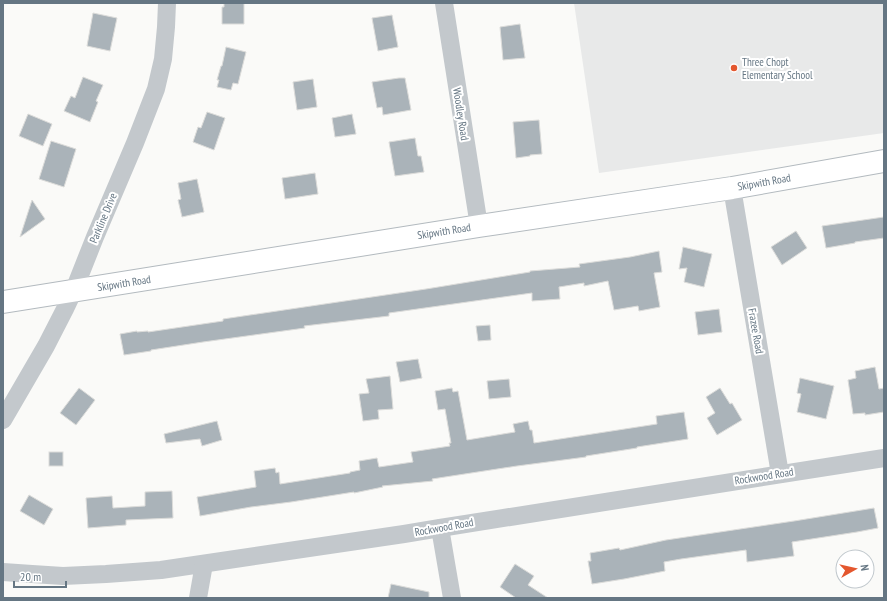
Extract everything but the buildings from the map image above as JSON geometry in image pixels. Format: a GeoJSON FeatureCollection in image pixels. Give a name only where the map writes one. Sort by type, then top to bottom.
{"type":"FeatureCollection","features":[{"type":"Feature","properties":{"kind":"main road","name":"Skipwith Road"},"geometry":{"type":"LineString","coordinates":[[3,302],[479,226],[732,188],[884,160]]}},
{"type":"Feature","properties":{"kind":"street","name":"Parkline Drive"},"geometry":{"type":"LineString","coordinates":[[3,420],[46,346],[74,290],[156,90],[163,59],[167,3]]}},
{"type":"Feature","properties":{"kind":"street","name":"Woodley Road"},"geometry":{"type":"LineString","coordinates":[[444,3],[479,226]]}},
{"type":"Feature","properties":{"kind":"street","name":"Frazee Road"},"geometry":{"type":"LineString","coordinates":[[732,188],[780,474]]}},
{"type":"Feature","properties":{"kind":"street","name":"Rockwood Road"},"geometry":{"type":"LineString","coordinates":[[3,572],[63,576],[161,570],[404,534],[884,458]]}},
{"type":"Feature","properties":{"kind":"street"},"geometry":{"type":"LineString","coordinates":[[440,528],[452,598]]}},
{"type":"Feature","properties":{"kind":"street"},"geometry":{"type":"LineString","coordinates":[[198,598],[204,564]]}},
{"type":"Feature","properties":{"kind":"shaded area","name":"Three Chopt Elementary School"},"geometry":{"type":"Polygon","coordinates":[[[574,3],[884,3],[884,133],[599,173],[574,3]]]}},
{"type":"Feature","properties":{"kind":"place","name":"Three Chopt Elementary School"},"geometry":{"type":"Point","coordinates":[734,68]}}]}
